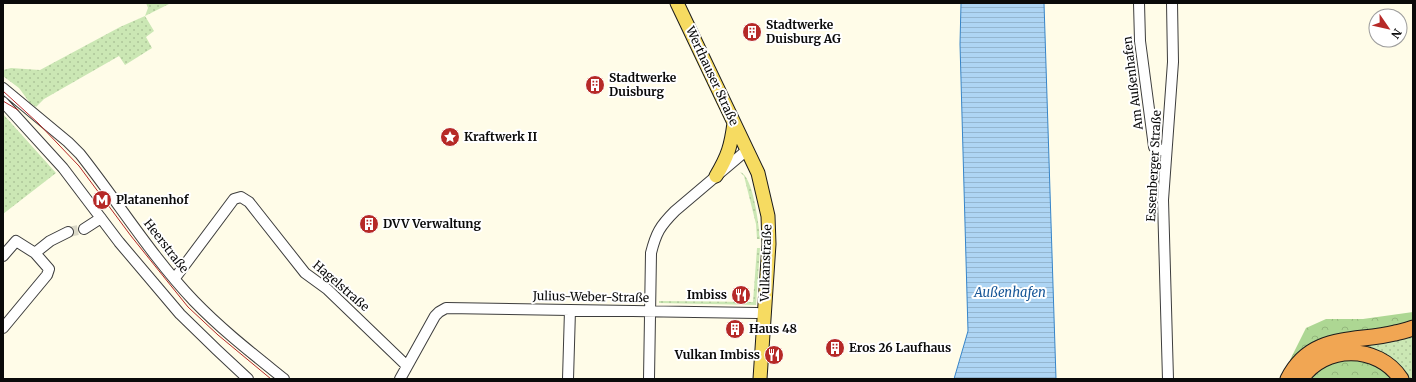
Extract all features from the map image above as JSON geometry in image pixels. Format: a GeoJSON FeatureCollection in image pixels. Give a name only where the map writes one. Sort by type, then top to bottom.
{"type":"FeatureCollection","features":[{"type":"Feature","properties":{"kind":"highway"},"geometry":{"type":"LineString","coordinates":[[1288,379],[1303,359],[1322,347],[1338,341],[1395,334],[1413,328]]}},
{"type":"Feature","properties":{"kind":"highway"},"geometry":{"type":"LineString","coordinates":[[1301,379],[1314,365],[1334,354],[1346,352],[1358,352],[1378,359],[1390,366],[1401,379]]}},
{"type":"Feature","properties":{"kind":"main road","name":"Werthauser Straße"},"geometry":{"type":"LineString","coordinates":[[677,3],[747,150]]}},
{"type":"Feature","properties":{"kind":"main road"},"geometry":{"type":"LineString","coordinates":[[716,176],[726,159],[734,123]]}},
{"type":"Feature","properties":{"kind":"main road","name":"Vulkanstraße"},"geometry":{"type":"LineString","coordinates":[[747,150],[758,173],[768,216],[769,244],[760,379]]}},
{"type":"Feature","properties":{"kind":"street","name":"Am Außenhafen"},"geometry":{"type":"LineString","coordinates":[[1139,3],[1140,41],[1154,147],[1166,152]]}},
{"type":"Feature","properties":{"kind":"street","name":"Essenberger Straße"},"geometry":{"type":"LineString","coordinates":[[1168,379],[1163,200],[1173,62],[1172,3]]}},
{"type":"Feature","properties":{"kind":"street","name":"Heerstraße"},"geometry":{"type":"LineString","coordinates":[[3,88],[68,142],[80,154],[194,301],[230,335],[284,379]]}},
{"type":"Feature","properties":{"kind":"street"},"geometry":{"type":"LineString","coordinates":[[3,102],[63,168],[126,250],[180,314],[248,379]]}},
{"type":"Feature","properties":{"kind":"street"},"geometry":{"type":"LineString","coordinates":[[649,379],[651,253],[656,236],[665,221],[747,150]]}},
{"type":"Feature","properties":{"kind":"street","name":"Hagelstraße"},"geometry":{"type":"LineString","coordinates":[[175,278],[234,199],[241,197],[249,202],[304,273],[327,289],[407,366]]}},
{"type":"Feature","properties":{"kind":"street"},"geometry":{"type":"LineString","coordinates":[[84,229],[101,218]]}},
{"type":"Feature","properties":{"kind":"street"},"geometry":{"type":"LineString","coordinates":[[35,253],[50,241],[68,232]]}},
{"type":"Feature","properties":{"kind":"street"},"geometry":{"type":"LineString","coordinates":[[3,256],[16,240],[35,253],[49,269],[47,275],[3,328]]}},
{"type":"Feature","properties":{"kind":"street","name":"Julius-Weber-Straße"},"geometry":{"type":"LineString","coordinates":[[407,366],[435,316],[446,308],[757,313]]}},
{"type":"Feature","properties":{"kind":"street"},"geometry":{"type":"LineString","coordinates":[[568,379],[570,310]]}},
{"type":"Feature","properties":{"kind":"street"},"geometry":{"type":"LineString","coordinates":[[400,379],[407,366]]}},
{"type":"Feature","properties":{"kind":"green space"},"geometry":{"type":"Polygon","coordinates":[[[146,3],[171,3],[145,16],[148,8],[146,3]]]}},
{"type":"Feature","properties":{"kind":"green space"},"geometry":{"type":"Polygon","coordinates":[[[145,16],[154,31],[146,37],[152,48],[125,65],[119,56],[44,99],[36,107],[30,103],[19,88],[3,76],[3,70],[11,68],[40,70],[120,27],[145,16]]]}},
{"type":"Feature","properties":{"kind":"green space"},"geometry":{"type":"Polygon","coordinates":[[[3,114],[56,173],[3,214],[3,114]]]}},
{"type":"Feature","properties":{"kind":"green space"},"geometry":{"type":"Polygon","coordinates":[[[740,172],[745,175],[752,191],[757,213],[760,239],[757,239],[756,224],[744,176],[740,172]]]}},
{"type":"Feature","properties":{"kind":"green space"},"geometry":{"type":"Polygon","coordinates":[[[757,248],[760,248],[756,305],[659,303],[659,301],[753,302],[757,248]]]}},
{"type":"Feature","properties":{"kind":"green space"},"geometry":{"type":"Polygon","coordinates":[[[1413,312],[1413,322],[1400,327],[1326,337],[1314,342],[1290,362],[1306,328],[1326,319],[1363,319],[1413,312]]]}},
{"type":"Feature","properties":{"kind":"green space"},"geometry":{"type":"Polygon","coordinates":[[[1413,333],[1413,379],[1407,379],[1313,356],[1413,333]]]}},
{"type":"Feature","properties":{"kind":"green space"},"geometry":{"type":"Polygon","coordinates":[[[1339,359],[1362,360],[1374,364],[1392,379],[1309,379],[1324,366],[1339,359]]]}},
{"type":"Feature","properties":{"kind":"water","name":"Außenhafen"},"geometry":{"type":"Polygon","coordinates":[[[961,3],[1044,3],[1056,379],[954,379],[968,331],[960,44],[961,3]]]}},
{"type":"Feature","properties":{"kind":"tunnel"},"geometry":{"type":"LineString","coordinates":[[68,232],[84,229]]}},
{"type":"Feature","properties":{"kind":"tram line"},"geometry":{"type":"LineString","coordinates":[[3,91],[38,123],[79,166],[131,236],[188,307],[218,335],[271,379]]}},
{"type":"Feature","properties":{"kind":"tram line"},"geometry":{"type":"LineString","coordinates":[[3,101],[18,110]]}},
{"type":"Feature","properties":{"kind":"place","name":"Stadtwerke Duisburg AG"},"geometry":{"type":"Point","coordinates":[752,32]}},
{"type":"Feature","properties":{"kind":"place","name":"Stadtwerke Duisburg"},"geometry":{"type":"Point","coordinates":[595,85]}},
{"type":"Feature","properties":{"kind":"place","name":"Kraftwerk II"},"geometry":{"type":"Point","coordinates":[450,137]}},
{"type":"Feature","properties":{"kind":"place","name":"Platanenhof"},"geometry":{"type":"Point","coordinates":[102,200]}},
{"type":"Feature","properties":{"kind":"place","name":"DVV Verwaltung"},"geometry":{"type":"Point","coordinates":[369,224]}},
{"type":"Feature","properties":{"kind":"place","name":"Imbiss"},"geometry":{"type":"Point","coordinates":[741,295]}},
{"type":"Feature","properties":{"kind":"place","name":"Haus 48"},"geometry":{"type":"Point","coordinates":[735,329]}},
{"type":"Feature","properties":{"kind":"place","name":"Eros 26 Laufhaus"},"geometry":{"type":"Point","coordinates":[835,348]}},
{"type":"Feature","properties":{"kind":"place","name":"Vulkan Imbiss"},"geometry":{"type":"Point","coordinates":[774,355]}}]}
